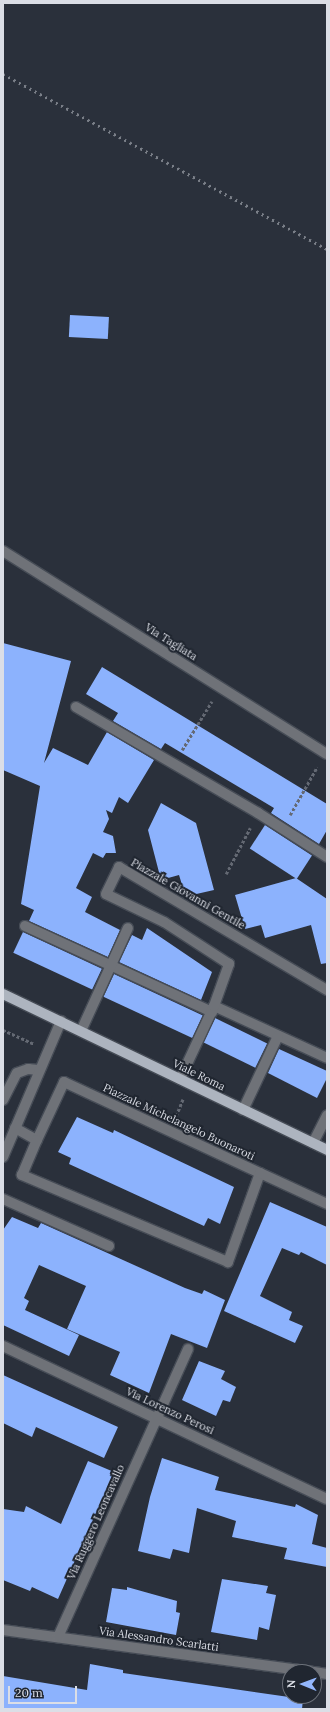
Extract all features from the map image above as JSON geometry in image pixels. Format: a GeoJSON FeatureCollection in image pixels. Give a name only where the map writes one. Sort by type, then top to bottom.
{"type":"FeatureCollection","features":[{"type":"Feature","properties":{"kind":"main road","name":"Viale Roma"},"geometry":{"type":"LineString","coordinates":[[3,994],[327,1150]]}},
{"type":"Feature","properties":{"kind":"street","name":"Via Tagliata"},"geometry":{"type":"LineString","coordinates":[[3,550],[327,754]]}},
{"type":"Feature","properties":{"kind":"street"},"geometry":{"type":"LineString","coordinates":[[76,707],[258,813],[327,857]]}},
{"type":"Feature","properties":{"kind":"street","name":"Piazzale Giovanni Gentile"},"geometry":{"type":"LineString","coordinates":[[185,1082],[229,964],[164,922],[106,894],[119,867],[327,990]]}},
{"type":"Feature","properties":{"kind":"street"},"geometry":{"type":"LineString","coordinates":[[25,926],[110,966],[327,1058]]}},
{"type":"Feature","properties":{"kind":"street"},"geometry":{"type":"LineString","coordinates":[[81,1031],[128,928]]}},
{"type":"Feature","properties":{"kind":"street"},"geometry":{"type":"LineString","coordinates":[[3,1157],[47,1049],[61,1021]]}},
{"type":"Feature","properties":{"kind":"street"},"geometry":{"type":"LineString","coordinates":[[244,1110],[278,1036]]}},
{"type":"Feature","properties":{"kind":"street"},"geometry":{"type":"LineString","coordinates":[[3,1100],[17,1073],[28,1069],[39,1070]]}},
{"type":"Feature","properties":{"kind":"street","name":"Piazzale Michelangelo Buonaroti"},"geometry":{"type":"LineString","coordinates":[[64,1082],[260,1173],[228,1262],[22,1175],[37,1140],[64,1082]]}},
{"type":"Feature","properties":{"kind":"street"},"geometry":{"type":"LineString","coordinates":[[314,1143],[327,1115]]}},
{"type":"Feature","properties":{"kind":"street"},"geometry":{"type":"LineString","coordinates":[[15,1128],[37,1140]]}},
{"type":"Feature","properties":{"kind":"street"},"geometry":{"type":"LineString","coordinates":[[260,1173],[327,1204]]}},
{"type":"Feature","properties":{"kind":"street"},"geometry":{"type":"LineString","coordinates":[[3,1199],[109,1246]]}},
{"type":"Feature","properties":{"kind":"street","name":"Via Lorenzo Perosi"},"geometry":{"type":"LineString","coordinates":[[3,1346],[327,1499]]}},
{"type":"Feature","properties":{"kind":"street","name":"Via Ruggero Leoncavallo"},"geometry":{"type":"LineString","coordinates":[[58,1637],[188,1349]]}},
{"type":"Feature","properties":{"kind":"street","name":"Via Alessandro Scarlatti"},"geometry":{"type":"LineString","coordinates":[[3,1630],[282,1668]]}},
{"type":"Feature","properties":{"kind":"path"},"geometry":{"type":"LineString","coordinates":[[174,764],[221,688]]}},
{"type":"Feature","properties":{"kind":"path"},"geometry":{"type":"LineString","coordinates":[[282,828],[307,786]]}},
{"type":"Feature","properties":{"kind":"path"},"geometry":{"type":"LineString","coordinates":[[226,874],[258,813]]}},
{"type":"Feature","properties":{"kind":"path"},"geometry":{"type":"LineString","coordinates":[[3,1030],[47,1049]]}},
{"type":"Feature","properties":{"kind":"path"},"geometry":{"type":"LineString","coordinates":[[169,1132],[185,1082]]}},
{"type":"Feature","properties":{"kind":"building"},"geometry":{"type":"Polygon","coordinates":[[[70,315],[109,317],[108,339],[69,337],[70,315]]]}},
{"type":"Feature","properties":{"kind":"building"},"geometry":{"type":"Polygon","coordinates":[[[3,643],[71,661],[44,763],[53,748],[88,765],[107,732],[154,760],[128,803],[119,797],[112,813],[106,810],[109,819],[103,832],[113,836],[116,853],[106,853],[103,858],[93,853],[76,888],[92,897],[85,912],[120,930],[108,957],[29,921],[34,910],[21,904],[40,786],[3,770],[3,643]]]}},
{"type":"Feature","properties":{"kind":"building"},"geometry":{"type":"Polygon","coordinates":[[[102,667],[327,804],[327,830],[319,844],[271,813],[274,808],[165,743],[161,749],[113,721],[118,713],[86,694],[102,667]]]}},
{"type":"Feature","properties":{"kind":"building"},"geometry":{"type":"Polygon","coordinates":[[[161,803],[196,823],[214,890],[192,895],[183,888],[179,875],[161,880],[148,830],[161,803]]]}},
{"type":"Feature","properties":{"kind":"building"},"geometry":{"type":"Polygon","coordinates":[[[265,825],[312,855],[297,879],[250,848],[265,825]]]}},
{"type":"Feature","properties":{"kind":"building"},"geometry":{"type":"Polygon","coordinates":[[[296,878],[327,899],[327,963],[321,964],[311,925],[265,938],[261,925],[245,929],[235,895],[296,878]]]}},
{"type":"Feature","properties":{"kind":"building"},"geometry":{"type":"Polygon","coordinates":[[[147,928],[212,972],[201,1000],[119,962],[132,935],[142,940],[147,928]]]}},
{"type":"Feature","properties":{"kind":"building"},"geometry":{"type":"Polygon","coordinates":[[[23,932],[102,969],[92,990],[13,953],[23,932]]]}},
{"type":"Feature","properties":{"kind":"building"},"geometry":{"type":"Polygon","coordinates":[[[114,974],[203,1015],[192,1038],[103,997],[114,974]]]}},
{"type":"Feature","properties":{"kind":"building"},"geometry":{"type":"Polygon","coordinates":[[[215,1018],[267,1043],[255,1068],[203,1042],[215,1018]]]}},
{"type":"Feature","properties":{"kind":"building"},"geometry":{"type":"Polygon","coordinates":[[[279,1049],[327,1071],[327,1078],[317,1098],[268,1073],[279,1049]]]}},
{"type":"Feature","properties":{"kind":"building"},"geometry":{"type":"Polygon","coordinates":[[[77,1117],[113,1133],[114,1130],[234,1187],[220,1224],[208,1218],[204,1226],[69,1164],[71,1158],[58,1152],[77,1117]]]}},
{"type":"Feature","properties":{"kind":"building"},"geometry":{"type":"Polygon","coordinates":[[[270,1202],[327,1227],[327,1265],[301,1252],[299,1255],[282,1248],[260,1296],[292,1312],[289,1320],[303,1326],[295,1343],[224,1311],[270,1202]]]}},
{"type":"Feature","properties":{"kind":"building"},"geometry":{"type":"Polygon","coordinates":[[[12,1217],[38,1228],[41,1223],[185,1288],[202,1294],[204,1290],[225,1300],[207,1348],[171,1334],[149,1393],[110,1375],[120,1352],[67,1329],[86,1286],[39,1265],[24,1298],[29,1301],[25,1310],[79,1335],[69,1356],[3,1325],[3,1230],[12,1217]]]}},
{"type":"Feature","properties":{"kind":"building"},"geometry":{"type":"Polygon","coordinates":[[[199,1361],[225,1371],[221,1379],[236,1387],[230,1402],[223,1400],[216,1416],[182,1400],[199,1361]]]}},
{"type":"Feature","properties":{"kind":"building"},"geometry":{"type":"Polygon","coordinates":[[[3,1375],[118,1427],[104,1458],[36,1427],[32,1437],[3,1423],[3,1375]]]}},
{"type":"Feature","properties":{"kind":"building"},"geometry":{"type":"Polygon","coordinates":[[[162,1458],[219,1477],[215,1490],[295,1507],[296,1504],[318,1515],[312,1544],[327,1548],[327,1567],[284,1559],[287,1548],[232,1537],[236,1521],[197,1508],[189,1553],[173,1549],[170,1559],[138,1551],[150,1497],[162,1458]]]}},
{"type":"Feature","properties":{"kind":"building"},"geometry":{"type":"Polygon","coordinates":[[[88,1461],[114,1472],[58,1599],[32,1587],[30,1591],[3,1580],[3,1509],[24,1512],[26,1506],[61,1524],[88,1461]]]}},
{"type":"Feature","properties":{"kind":"building"},"geometry":{"type":"Polygon","coordinates":[[[222,1579],[268,1586],[266,1593],[276,1595],[269,1630],[259,1627],[257,1640],[211,1632],[222,1579]]]}},
{"type":"Feature","properties":{"kind":"building"},"geometry":{"type":"Polygon","coordinates":[[[127,1587],[177,1601],[176,1612],[180,1613],[176,1635],[106,1622],[112,1588],[127,1590],[127,1587]]]}},
{"type":"Feature","properties":{"kind":"building"},"geometry":{"type":"Polygon","coordinates":[[[90,1664],[123,1670],[123,1673],[282,1696],[282,1704],[302,1704],[302,1709],[3,1709],[3,1676],[87,1690],[90,1664]]]}},
{"type":"Feature","properties":{"kind":"railway"},"geometry":{"type":"LineString","coordinates":[[3,74],[327,249]]}}]}
